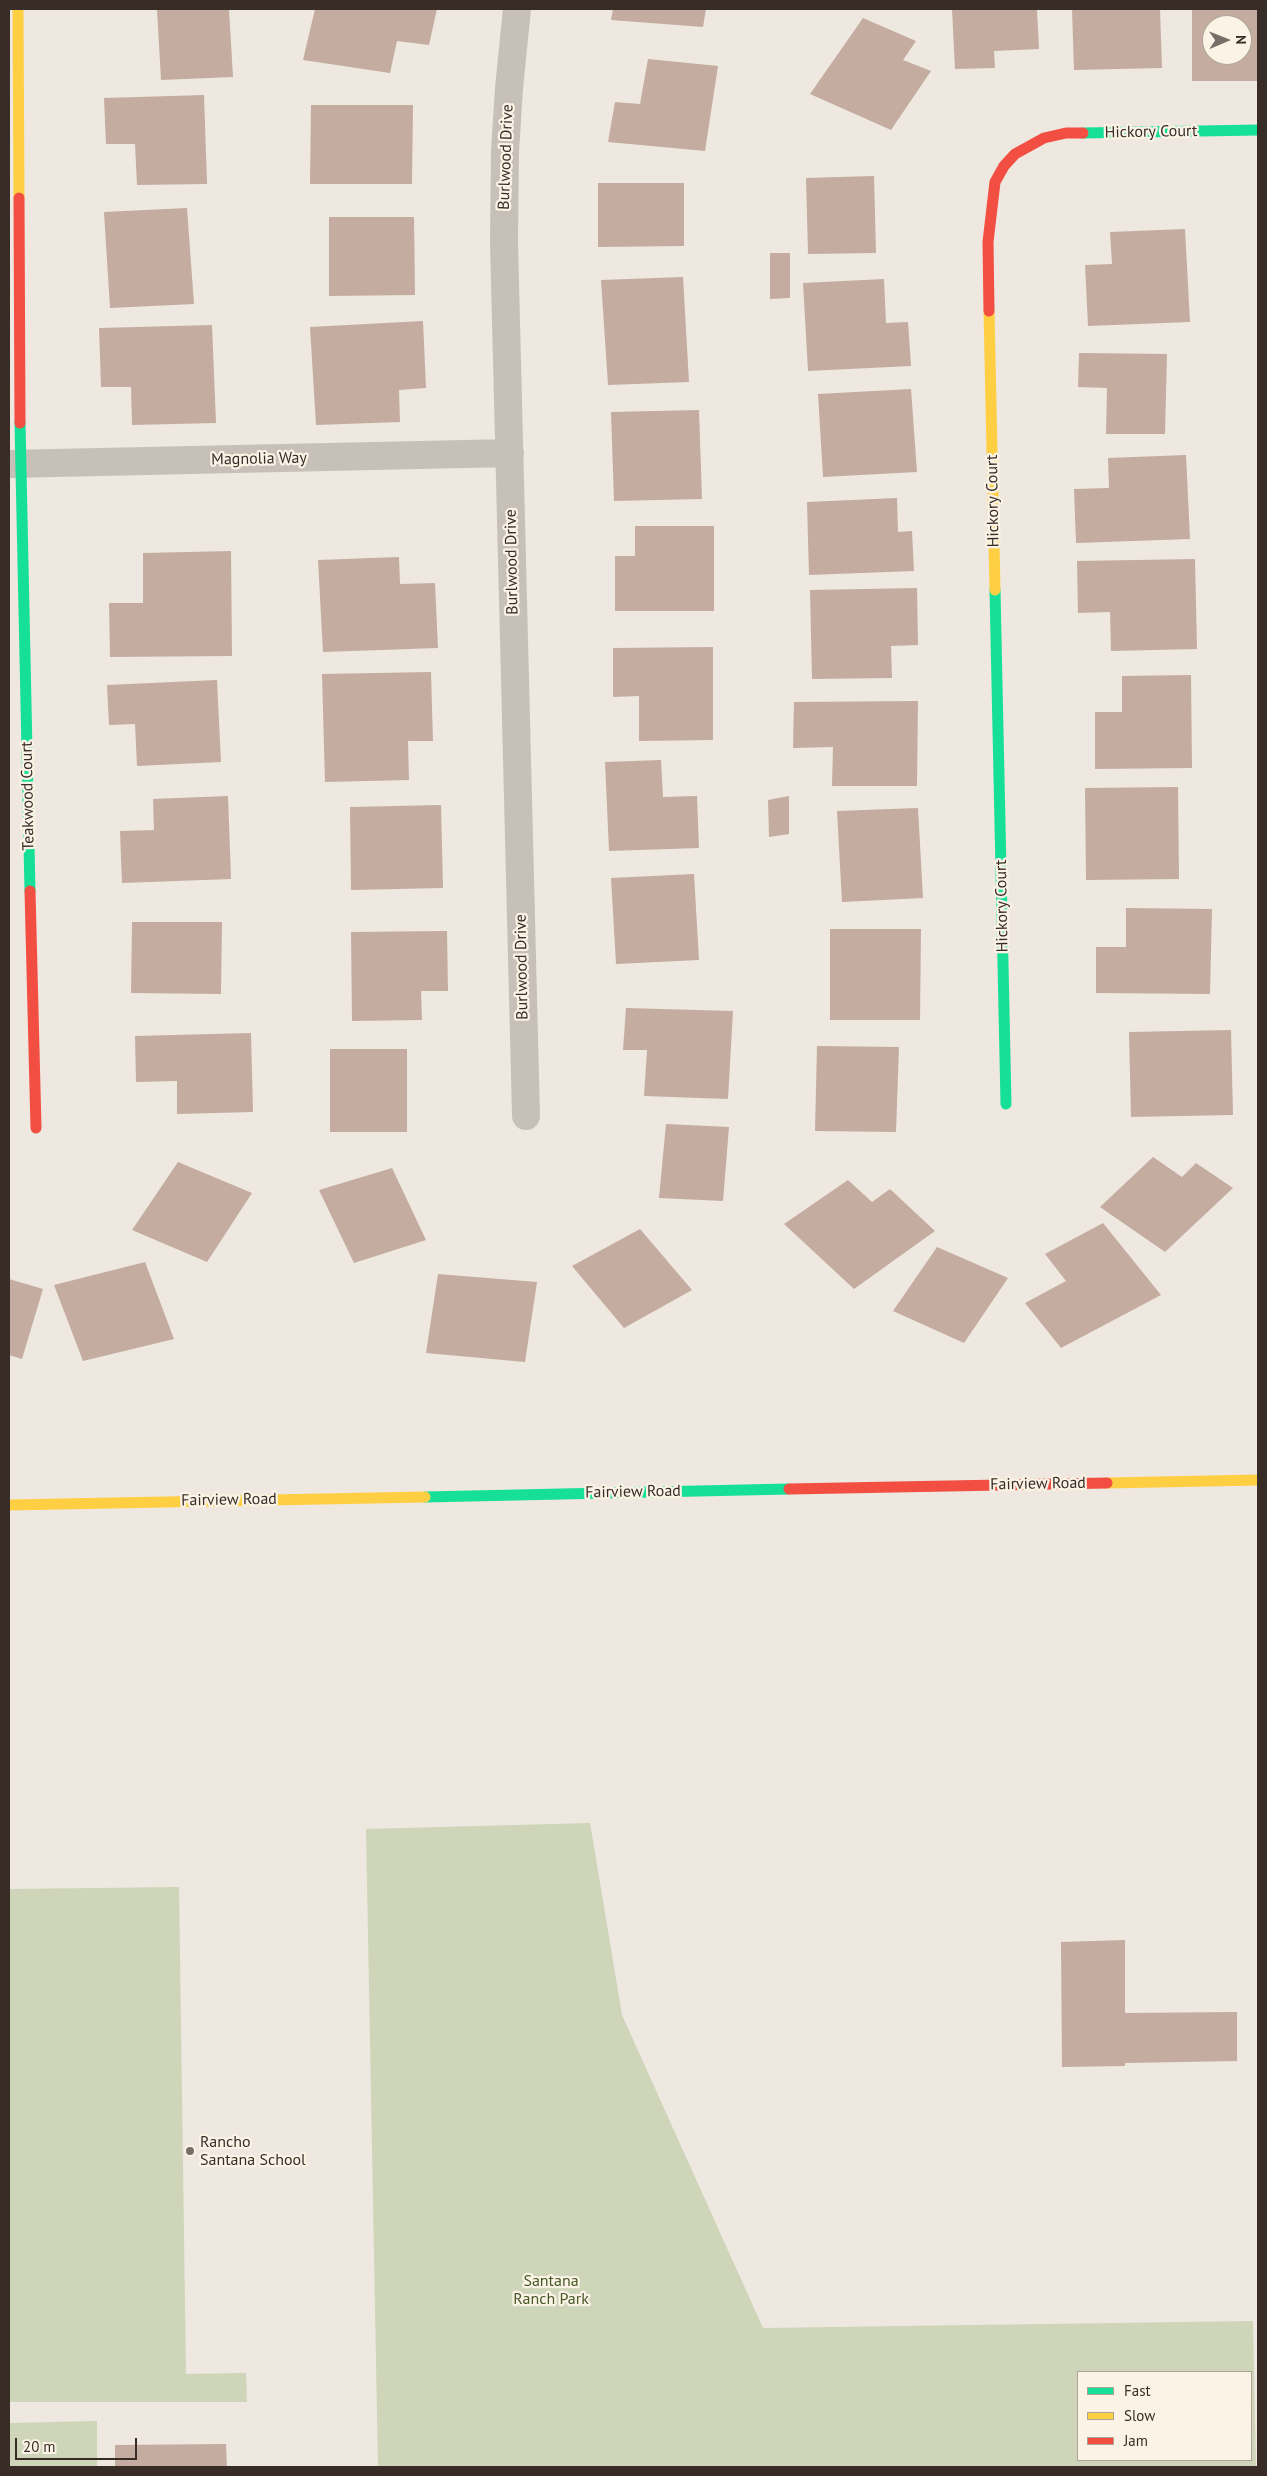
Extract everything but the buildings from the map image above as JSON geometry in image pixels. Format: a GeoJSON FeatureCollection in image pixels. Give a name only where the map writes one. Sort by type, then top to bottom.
{"type":"FeatureCollection","features":[{"type":"Feature","properties":{"kind":"street","name":"Teakwood Court"},"geometry":{"type":"LineString","coordinates":[[18,9],[14,464],[36,1128]]}},
{"type":"Feature","properties":{"kind":"street","name":"Burlwood Drive"},"geometry":{"type":"LineString","coordinates":[[518,9],[509,88],[505,151],[504,242],[526,1116]]}},
{"type":"Feature","properties":{"kind":"street","name":"Hickory Court"},"geometry":{"type":"LineString","coordinates":[[1006,1104],[988,242],[995,182],[1004,166],[1016,154],[1044,138],[1066,133],[1258,130]]}},
{"type":"Feature","properties":{"kind":"street","name":"Magnolia Way"},"geometry":{"type":"LineString","coordinates":[[14,464],[510,453]]}},
{"type":"Feature","properties":{"kind":"street","name":"Fairview Road"},"geometry":{"type":"LineString","coordinates":[[9,1504],[1258,1480]]}},
{"type":"Feature","properties":{"kind":"green space","name":"Santana Ranch Park"},"geometry":{"type":"Polygon","coordinates":[[[590,1823],[622,2015],[763,2328],[1253,2321],[1256,2467],[378,2467],[366,1829],[590,1823]]]}},
{"type":"Feature","properties":{"kind":"green space"},"geometry":{"type":"Polygon","coordinates":[[[179,1887],[186,2374],[246,2373],[247,2402],[9,2402],[9,1889],[179,1887]]]}},
{"type":"Feature","properties":{"kind":"green space"},"geometry":{"type":"Polygon","coordinates":[[[97,2421],[97,2467],[9,2467],[9,2423],[97,2421]]]}},
{"type":"Feature","properties":{"kind":"traffic: fast"},"geometry":{"type":"LineString","coordinates":[[1083,133],[1258,130]]}},
{"type":"Feature","properties":{"kind":"traffic: fast"},"geometry":{"type":"LineString","coordinates":[[20,423],[30,891]]}},
{"type":"Feature","properties":{"kind":"traffic: fast"},"geometry":{"type":"LineString","coordinates":[[995,590],[1006,1104]]}},
{"type":"Feature","properties":{"kind":"traffic: fast"},"geometry":{"type":"LineString","coordinates":[[425,1497],[789,1489]]}},
{"type":"Feature","properties":{"kind":"traffic: slow"},"geometry":{"type":"LineString","coordinates":[[18,9],[19,198]]}},
{"type":"Feature","properties":{"kind":"traffic: slow"},"geometry":{"type":"LineString","coordinates":[[989,311],[995,590]]}},
{"type":"Feature","properties":{"kind":"traffic: slow"},"geometry":{"type":"LineString","coordinates":[[1107,1483],[1258,1480]]}},
{"type":"Feature","properties":{"kind":"traffic: slow"},"geometry":{"type":"LineString","coordinates":[[9,1505],[425,1497]]}},
{"type":"Feature","properties":{"kind":"traffic: jam"},"geometry":{"type":"LineString","coordinates":[[989,311],[988,242],[995,182],[1004,166],[1015,154],[1044,138],[1066,133],[1083,133]]}},
{"type":"Feature","properties":{"kind":"traffic: jam"},"geometry":{"type":"LineString","coordinates":[[19,198],[20,423]]}},
{"type":"Feature","properties":{"kind":"traffic: jam"},"geometry":{"type":"LineString","coordinates":[[30,891],[36,1128]]}},
{"type":"Feature","properties":{"kind":"traffic: jam"},"geometry":{"type":"LineString","coordinates":[[789,1489],[1107,1483]]}},
{"type":"Feature","properties":{"kind":"place","name":"Rancho Santana School"},"geometry":{"type":"Point","coordinates":[190,2151]}}]}
